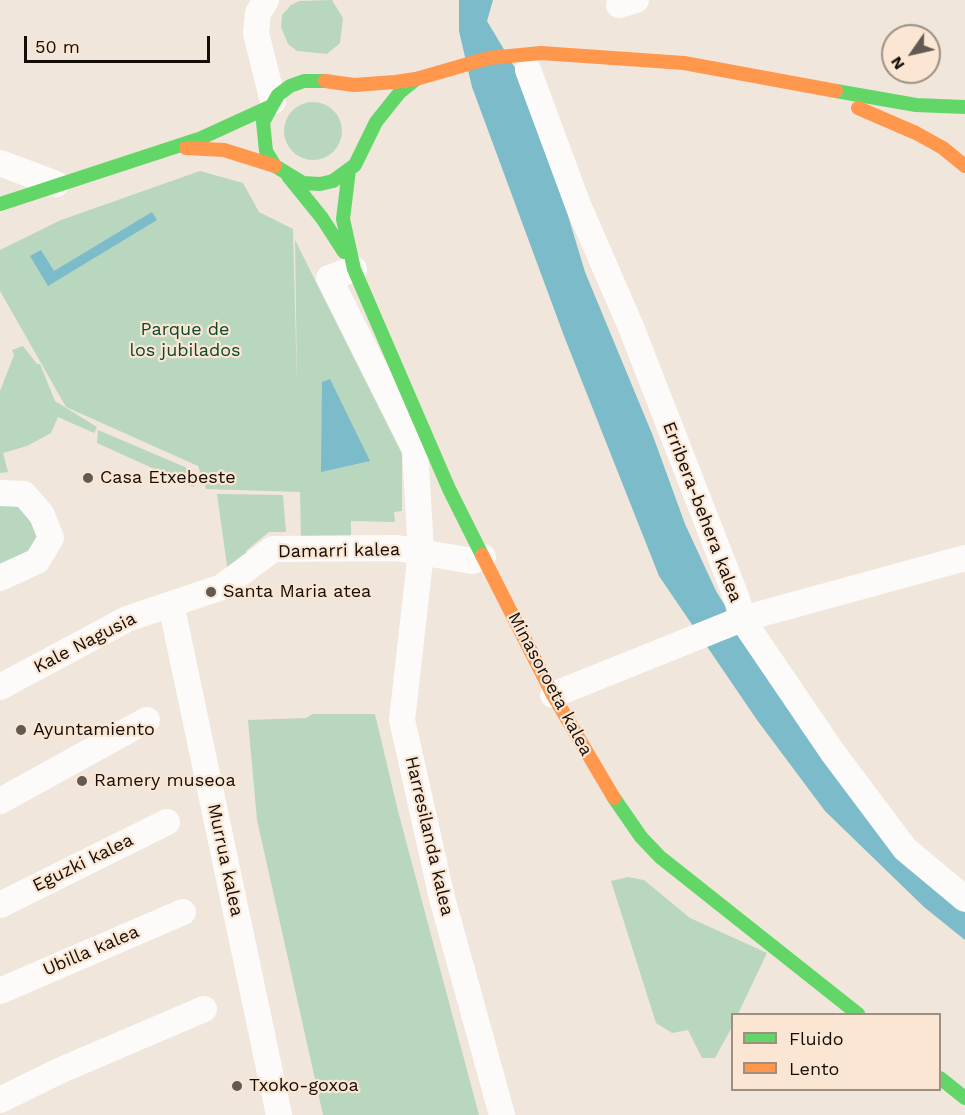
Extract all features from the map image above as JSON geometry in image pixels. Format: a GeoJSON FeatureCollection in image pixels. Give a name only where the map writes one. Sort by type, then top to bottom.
{"type":"FeatureCollection","features":[{"type":"Feature","properties":{"kind":"street"},"geometry":{"type":"LineString","coordinates":[[258,16],[279,65],[304,81]]}},
{"type":"Feature","properties":{"kind":"street"},"geometry":{"type":"LineString","coordinates":[[258,16],[271,104],[263,122],[263,137],[266,151],[275,166]]}},
{"type":"Feature","properties":{"kind":"street"},"geometry":{"type":"LineString","coordinates":[[0,204],[56,184],[175,148],[223,130],[271,104],[290,86],[304,81],[374,84],[416,79],[489,58],[535,62],[684,63],[916,105],[965,107]]}},
{"type":"Feature","properties":{"kind":"street","name":"Erribera-behera kalea"},"geometry":{"type":"LineString","coordinates":[[535,62],[578,205],[631,327],[736,599],[740,620],[833,753],[905,849],[965,899]]}},
{"type":"Feature","properties":{"kind":"street"},"geometry":{"type":"LineString","coordinates":[[771,78],[874,114],[916,133],[943,148],[965,166]]}},
{"type":"Feature","properties":{"kind":"street"},"geometry":{"type":"LineString","coordinates":[[175,148],[224,150],[275,166],[288,176],[303,183],[320,184],[333,181],[349,170],[362,153],[366,140],[387,107],[416,79]]}},
{"type":"Feature","properties":{"kind":"street"},"geometry":{"type":"LineString","coordinates":[[334,84],[359,106],[366,140]]}},
{"type":"Feature","properties":{"kind":"street"},"geometry":{"type":"LineString","coordinates":[[0,164],[56,184]]}},
{"type":"Feature","properties":{"kind":"street","name":"Minasoroeta kalea"},"geometry":{"type":"LineString","coordinates":[[349,170],[343,219],[354,269]]}},
{"type":"Feature","properties":{"kind":"street","name":"Minasoroeta kalea"},"geometry":{"type":"LineString","coordinates":[[288,176],[321,218],[354,269],[449,489],[553,695],[623,814],[655,851],[681,876],[857,1013]]}},
{"type":"Feature","properties":{"kind":"street","name":"Harresilanda kalea"},"geometry":{"type":"LineString","coordinates":[[354,269],[329,278],[416,449],[420,552],[402,720],[442,898],[502,1115]]}},
{"type":"Feature","properties":{"kind":"street"},"geometry":{"type":"LineString","coordinates":[[0,493],[24,494],[42,515],[51,538],[37,561],[0,578]]}},
{"type":"Feature","properties":{"kind":"street","name":"Damarri kalea"},"geometry":{"type":"LineString","coordinates":[[171,604],[222,587],[273,549],[397,548],[472,561],[483,557]]}},
{"type":"Feature","properties":{"kind":"street"},"geometry":{"type":"LineString","coordinates":[[553,695],[740,620],[965,558]]}},
{"type":"Feature","properties":{"kind":"street","name":"Kale Nagusia"},"geometry":{"type":"LineString","coordinates":[[0,687],[108,628],[171,604]]}},
{"type":"Feature","properties":{"kind":"street","name":"Murrua kalea"},"geometry":{"type":"LineString","coordinates":[[171,604],[279,1115]]}},
{"type":"Feature","properties":{"kind":"street"},"geometry":{"type":"LineString","coordinates":[[0,801],[147,720]]}},
{"type":"Feature","properties":{"kind":"street","name":"Eguzki kalea"},"geometry":{"type":"LineString","coordinates":[[0,905],[167,822]]}},
{"type":"Feature","properties":{"kind":"street","name":"Ubilla kalea"},"geometry":{"type":"LineString","coordinates":[[0,991],[183,912]]}},
{"type":"Feature","properties":{"kind":"street"},"geometry":{"type":"LineString","coordinates":[[0,1100],[59,1071],[204,1010]]}},
{"type":"Feature","properties":{"kind":"street"},"geometry":{"type":"LineString","coordinates":[[941,1080],[965,1098]]}},
{"type":"Feature","properties":{"kind":"green space"},"geometry":{"type":"Polygon","coordinates":[[[332,0],[343,18],[340,43],[327,54],[297,51],[288,44],[281,27],[282,15],[291,5],[299,1],[332,0]]]}},
{"type":"Feature","properties":{"kind":"green space"},"geometry":{"type":"Polygon","coordinates":[[[307,102],[319,102],[334,110],[342,125],[342,137],[334,152],[319,160],[307,160],[292,152],[284,137],[284,125],[292,110],[307,102]]]}},
{"type":"Feature","properties":{"kind":"green space","name":"Parque de los jubilados"},"geometry":{"type":"Polygon","coordinates":[[[200,171],[243,183],[259,212],[293,229],[297,385],[295,240],[402,454],[402,511],[394,512],[395,522],[351,521],[351,536],[301,538],[300,492],[206,489],[198,466],[66,407],[0,291],[0,250],[61,220],[200,171]]]}},
{"type":"Feature","properties":{"kind":"green space"},"geometry":{"type":"Polygon","coordinates":[[[23,346],[37,364],[40,364],[55,401],[97,427],[94,433],[58,417],[51,433],[27,446],[3,453],[8,472],[0,473],[0,391],[14,355],[12,350],[23,346]]]}},
{"type":"Feature","properties":{"kind":"green space"},"geometry":{"type":"Polygon","coordinates":[[[98,430],[185,467],[196,476],[194,487],[97,443],[98,430]]]}},
{"type":"Feature","properties":{"kind":"green space"},"geometry":{"type":"Polygon","coordinates":[[[217,494],[283,495],[286,532],[269,532],[246,551],[248,556],[228,573],[217,494]]]}},
{"type":"Feature","properties":{"kind":"green space"},"geometry":{"type":"Polygon","coordinates":[[[0,502],[24,509],[41,541],[0,573],[0,502]]]}},
{"type":"Feature","properties":{"kind":"green space"},"geometry":{"type":"Polygon","coordinates":[[[313,714],[375,714],[398,811],[479,1115],[323,1115],[257,820],[248,720],[306,718],[313,714]]]}},
{"type":"Feature","properties":{"kind":"green space"},"geometry":{"type":"Polygon","coordinates":[[[628,877],[644,880],[690,918],[767,953],[738,1013],[731,1013],[731,1029],[715,1058],[702,1058],[688,1030],[672,1033],[656,1023],[611,881],[628,877]]]}},
{"type":"Feature","properties":{"kind":"water"},"geometry":{"type":"Polygon","coordinates":[[[459,0],[493,0],[487,21],[521,78],[537,113],[585,272],[653,436],[685,524],[716,591],[803,732],[877,826],[965,909],[965,940],[924,907],[825,811],[757,720],[659,576],[564,336],[472,87],[459,31],[459,0]]]}},
{"type":"Feature","properties":{"kind":"water"},"geometry":{"type":"Polygon","coordinates":[[[152,212],[157,220],[48,286],[30,256],[41,250],[54,271],[152,212]]]}},
{"type":"Feature","properties":{"kind":"water"},"geometry":{"type":"Polygon","coordinates":[[[330,379],[370,461],[321,472],[322,382],[330,379]]]}},
{"type":"Feature","properties":{"kind":"traffic: fast"},"geometry":{"type":"LineString","coordinates":[[325,81],[304,81],[290,86],[278,95],[263,122],[266,151],[275,166],[303,183],[320,184],[333,181],[355,165],[376,122],[400,92],[416,79]]}},
{"type":"Feature","properties":{"kind":"traffic: fast"},"geometry":{"type":"LineString","coordinates":[[836,91],[916,105],[965,107]]}},
{"type":"Feature","properties":{"kind":"traffic: fast"},"geometry":{"type":"LineString","coordinates":[[0,204],[199,139],[269,107]]}},
{"type":"Feature","properties":{"kind":"traffic: fast"},"geometry":{"type":"LineString","coordinates":[[349,170],[343,219],[354,269],[449,489],[482,555]]}},
{"type":"Feature","properties":{"kind":"traffic: fast"},"geometry":{"type":"LineString","coordinates":[[288,176],[322,218],[344,252]]}},
{"type":"Feature","properties":{"kind":"traffic: fast"},"geometry":{"type":"LineString","coordinates":[[614,798],[641,837],[660,857],[857,1013]]}},
{"type":"Feature","properties":{"kind":"traffic: fast"},"geometry":{"type":"LineString","coordinates":[[941,1079],[965,1098]]}},
{"type":"Feature","properties":{"kind":"traffic: slow"},"geometry":{"type":"LineString","coordinates":[[325,81],[354,85],[395,82],[416,79],[489,58],[541,53],[684,63],[836,91]]}},
{"type":"Feature","properties":{"kind":"traffic: slow"},"geometry":{"type":"LineString","coordinates":[[858,108],[916,133],[943,148],[965,166]]}},
{"type":"Feature","properties":{"kind":"traffic: slow"},"geometry":{"type":"LineString","coordinates":[[186,148],[224,150],[275,166]]}},
{"type":"Feature","properties":{"kind":"traffic: slow"},"geometry":{"type":"LineString","coordinates":[[482,555],[553,695],[614,798]]}},
{"type":"Feature","properties":{"kind":"place","name":"Casa Etxebeste"},"geometry":{"type":"Point","coordinates":[88,478]}},
{"type":"Feature","properties":{"kind":"place","name":"Santa Maria atea"},"geometry":{"type":"Point","coordinates":[211,592]}},
{"type":"Feature","properties":{"kind":"place","name":"Ayuntamiento"},"geometry":{"type":"Point","coordinates":[21,730]}},
{"type":"Feature","properties":{"kind":"place","name":"Ramery museoa"},"geometry":{"type":"Point","coordinates":[82,781]}},
{"type":"Feature","properties":{"kind":"place","name":"Txoko-goxoa"},"geometry":{"type":"Point","coordinates":[237,1086]}}]}
